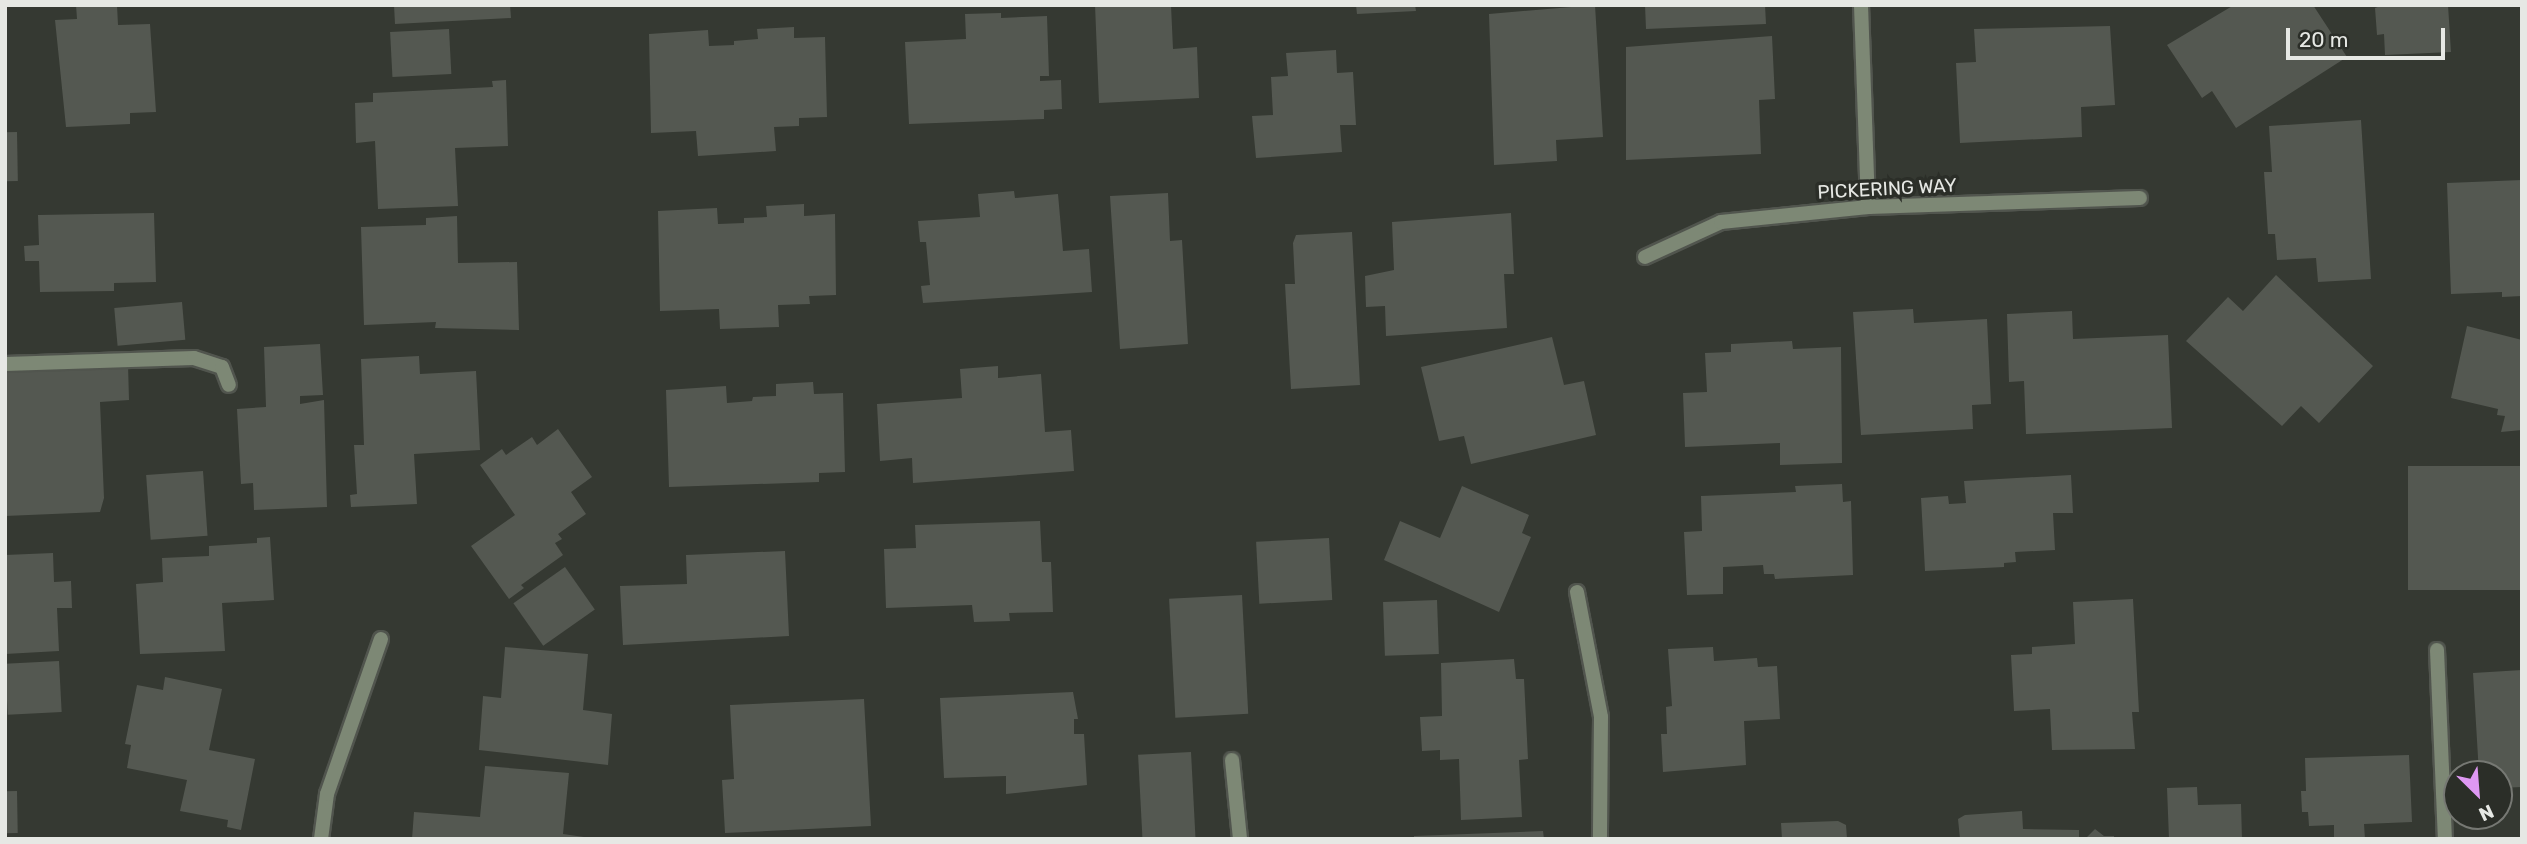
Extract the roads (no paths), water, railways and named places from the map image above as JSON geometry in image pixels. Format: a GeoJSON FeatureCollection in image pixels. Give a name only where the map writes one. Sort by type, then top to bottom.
{"type":"FeatureCollection","features":[{"type":"Feature","properties":{"kind":"street"},"geometry":{"type":"LineString","coordinates":[[1861,5],[1868,207]]}},
{"type":"Feature","properties":{"kind":"street","name":"PICKERING WAY"},"geometry":{"type":"LineString","coordinates":[[1645,257],[1721,222],[1868,207],[2140,198]]}},
{"type":"Feature","properties":{"kind":"street"},"geometry":{"type":"LineString","coordinates":[[5,364],[194,358],[222,367],[229,385]]}},
{"type":"Feature","properties":{"kind":"street"},"geometry":{"type":"LineString","coordinates":[[1577,592],[1601,717],[1600,839]]}},
{"type":"Feature","properties":{"kind":"street"},"geometry":{"type":"LineString","coordinates":[[321,839],[327,794],[381,639]]}},
{"type":"Feature","properties":{"kind":"street"},"geometry":{"type":"LineString","coordinates":[[2437,650],[2445,839]]}},
{"type":"Feature","properties":{"kind":"street"},"geometry":{"type":"LineString","coordinates":[[1232,760],[1240,839]]}}]}
